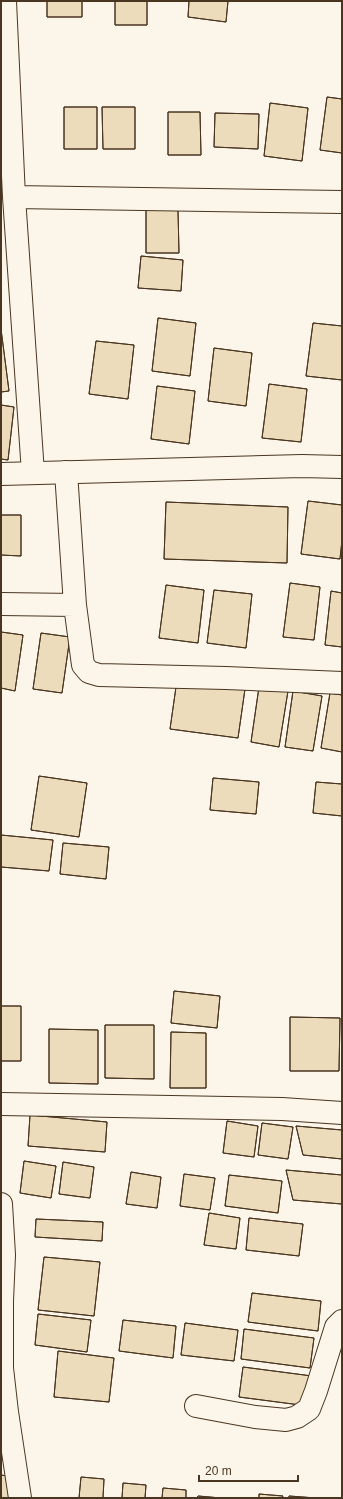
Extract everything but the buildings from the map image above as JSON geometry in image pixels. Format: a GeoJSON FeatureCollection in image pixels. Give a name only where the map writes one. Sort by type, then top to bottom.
{"type":"FeatureCollection","features":[{"type":"Feature","properties":{"kind":"street"},"geometry":{"type":"LineString","coordinates":[[5,1],[14,197],[33,473]]}},
{"type":"Feature","properties":{"kind":"street"},"geometry":{"type":"LineString","coordinates":[[14,197],[342,202]]}},
{"type":"Feature","properties":{"kind":"street"},"geometry":{"type":"LineString","coordinates":[[1,474],[342,466]]}},
{"type":"Feature","properties":{"kind":"street"},"geometry":{"type":"LineString","coordinates":[[66,472],[75,605],[83,665],[89,672],[99,675],[342,683]]}},
{"type":"Feature","properties":{"kind":"street"},"geometry":{"type":"LineString","coordinates":[[1,604],[75,605]]}},
{"type":"Feature","properties":{"kind":"street"},"geometry":{"type":"LineString","coordinates":[[1,1104],[274,1109],[342,1113]]}},
{"type":"Feature","properties":{"kind":"street"},"geometry":{"type":"LineString","coordinates":[[1,1204],[2,1368],[20,1498]]}},
{"type":"Feature","properties":{"kind":"street"},"geometry":{"type":"LineString","coordinates":[[196,1406],[255,1417],[286,1420],[297,1417],[309,1409],[336,1327],[342,1321]]}}]}
